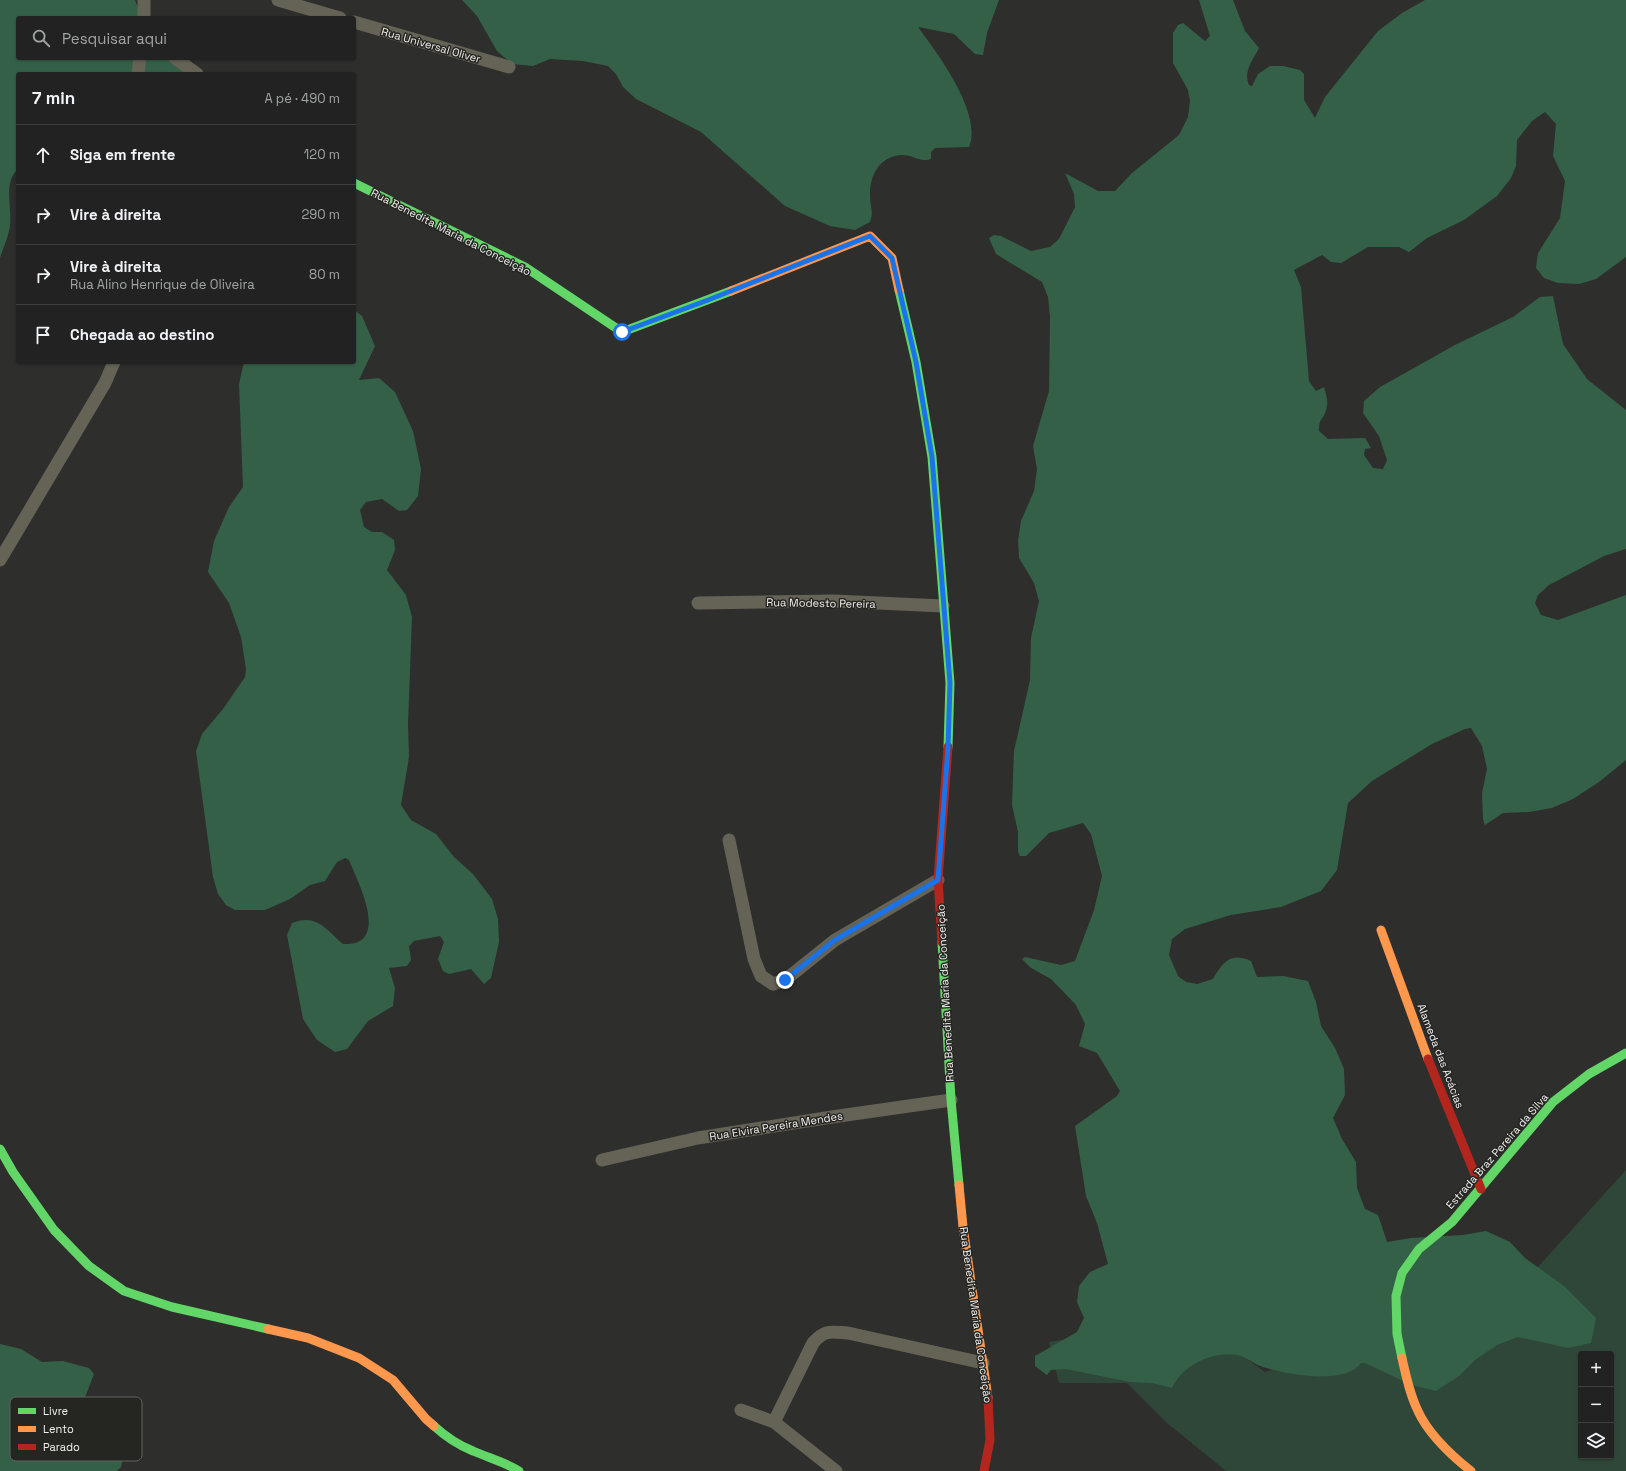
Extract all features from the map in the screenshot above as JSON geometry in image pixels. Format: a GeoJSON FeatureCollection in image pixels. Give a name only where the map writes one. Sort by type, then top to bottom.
{"type":"FeatureCollection","features":[{"type":"Feature","properties":{"kind":"street"},"geometry":{"type":"LineString","coordinates":[[144,0],[144,16]]}},
{"type":"Feature","properties":{"kind":"street"},"geometry":{"type":"LineString","coordinates":[[278,0],[333,16]]}},
{"type":"Feature","properties":{"kind":"street","name":"Rua Universal Oliver"},"geometry":{"type":"LineString","coordinates":[[356,23],[509,67]]}},
{"type":"Feature","properties":{"kind":"street"},"geometry":{"type":"LineString","coordinates":[[138,72],[140,60]]}},
{"type":"Feature","properties":{"kind":"street"},"geometry":{"type":"LineString","coordinates":[[178,60],[194,72]]}},
{"type":"Feature","properties":{"kind":"street","name":"Rua Benedita Maria da Conceição"},"geometry":{"type":"LineString","coordinates":[[356,184],[524,268],[622,332],[708,300],[870,236],[892,258],[916,362],[932,457],[950,683],[948,748],[938,880],[951,1100],[963,1227],[989,1408],[990,1433],[984,1471]]}},
{"type":"Feature","properties":{"kind":"street"},"geometry":{"type":"LineString","coordinates":[[0,560],[105,383],[113,364]]}},
{"type":"Feature","properties":{"kind":"street","name":"Rua Modesto Pereira"},"geometry":{"type":"LineString","coordinates":[[698,603],[834,601],[943,606]]}},
{"type":"Feature","properties":{"kind":"street"},"geometry":{"type":"LineString","coordinates":[[729,840],[754,959],[761,976],[773,984],[785,980],[835,940],[938,880]]}},
{"type":"Feature","properties":{"kind":"street","name":"Alameda das Acácias"},"geometry":{"type":"LineString","coordinates":[[1381,930],[1433,1072],[1482,1189]]}},
{"type":"Feature","properties":{"kind":"street","name":"Estrada Braz Pereira da Silva"},"geometry":{"type":"LineString","coordinates":[[1471,1471],[1453,1457],[1433,1434],[1418,1412],[1406,1378],[1397,1334],[1396,1296],[1402,1273],[1419,1249],[1452,1222],[1482,1189],[1553,1102],[1589,1074],[1626,1053]]}},
{"type":"Feature","properties":{"kind":"street","name":"Rua Elvira Pereira Mendes"},"geometry":{"type":"LineString","coordinates":[[602,1160],[698,1138],[951,1100]]}},
{"type":"Feature","properties":{"kind":"street"},"geometry":{"type":"LineString","coordinates":[[0,1149],[13,1172],[54,1230],[89,1266],[124,1291],[172,1307],[308,1338],[360,1358],[393,1380],[426,1419],[447,1438],[472,1451],[508,1464],[519,1471]]}},
{"type":"Feature","properties":{"kind":"street"},"geometry":{"type":"LineString","coordinates":[[774,1422],[813,1343],[820,1335],[829,1332],[848,1334],[983,1363]]}},
{"type":"Feature","properties":{"kind":"street"},"geometry":{"type":"LineString","coordinates":[[741,1410],[774,1422],[836,1471]]}},
{"type":"Feature","properties":{"kind":"green space"},"geometry":{"type":"Polygon","coordinates":[[[0,0],[135,0],[141,16],[16,16],[16,60],[178,60],[192,72],[16,72],[16,171],[13,174],[9,188],[10,225],[0,258],[0,0]]]}},
{"type":"Feature","properties":{"kind":"green space"},"geometry":{"type":"Polygon","coordinates":[[[462,0],[999,0],[987,33],[983,55],[975,54],[954,34],[918,27],[947,68],[964,102],[970,118],[972,133],[969,147],[935,148],[931,152],[931,159],[927,160],[905,155],[893,156],[887,159],[877,168],[870,188],[872,215],[870,222],[855,230],[830,226],[785,206],[701,132],[636,99],[623,87],[616,74],[608,66],[583,61],[550,59],[533,66],[512,64],[497,51],[477,16],[462,0]]]}},
{"type":"Feature","properties":{"kind":"green space"},"geometry":{"type":"Polygon","coordinates":[[[1199,0],[1233,0],[1245,31],[1259,48],[1248,70],[1247,80],[1249,85],[1252,86],[1258,74],[1270,66],[1283,66],[1300,70],[1304,74],[1304,100],[1315,118],[1325,97],[1378,31],[1402,13],[1425,0],[1626,0],[1626,257],[1596,279],[1579,284],[1558,283],[1544,278],[1536,268],[1538,253],[1560,218],[1565,181],[1553,156],[1556,124],[1545,112],[1532,121],[1517,140],[1516,166],[1511,178],[1497,196],[1464,220],[1427,238],[1409,252],[1399,247],[1368,247],[1341,263],[1331,262],[1322,255],[1294,270],[1301,287],[1309,381],[1316,391],[1324,387],[1327,398],[1327,407],[1320,421],[1319,431],[1328,439],[1365,438],[1371,448],[1365,449],[1364,455],[1373,468],[1383,469],[1387,460],[1379,436],[1363,413],[1364,401],[1380,387],[1455,345],[1513,317],[1540,297],[1553,296],[1563,344],[1587,379],[1626,410],[1626,549],[1604,556],[1549,585],[1538,595],[1535,603],[1541,615],[1558,620],[1626,595],[1626,760],[1599,782],[1573,799],[1552,808],[1529,812],[1503,813],[1485,825],[1483,819],[1482,793],[1487,769],[1482,746],[1471,728],[1465,729],[1432,744],[1372,781],[1348,803],[1337,870],[1321,891],[1281,907],[1231,915],[1185,929],[1172,939],[1169,955],[1178,976],[1186,982],[1197,984],[1213,979],[1224,963],[1232,958],[1244,958],[1251,961],[1257,977],[1283,976],[1308,981],[1316,1002],[1321,1026],[1335,1048],[1344,1069],[1345,1095],[1333,1118],[1342,1139],[1356,1162],[1357,1188],[1365,1209],[1378,1215],[1387,1242],[1411,1238],[1463,1235],[1486,1231],[1510,1242],[1525,1258],[1564,1286],[1596,1318],[1591,1343],[1568,1348],[1518,1337],[1497,1345],[1475,1360],[1459,1376],[1436,1391],[1412,1385],[1365,1363],[1361,1363],[1353,1370],[1342,1374],[1315,1376],[1273,1370],[1260,1366],[1241,1356],[1228,1354],[1218,1355],[1199,1361],[1183,1373],[1172,1388],[1152,1383],[1130,1382],[1066,1369],[1051,1370],[1047,1375],[1035,1366],[1035,1356],[1077,1332],[1084,1318],[1077,1302],[1079,1286],[1090,1272],[1108,1264],[1097,1223],[1086,1196],[1075,1126],[1117,1096],[1120,1091],[1097,1053],[1079,1046],[1085,1024],[1076,1005],[1051,979],[1031,968],[1022,959],[1025,957],[1061,965],[1075,961],[1094,910],[1102,876],[1091,834],[1083,823],[1049,833],[1026,856],[1020,856],[1018,851],[1018,832],[1012,805],[1014,751],[1030,680],[1031,638],[1039,601],[1034,583],[1019,558],[1018,540],[1021,521],[1034,491],[1037,469],[1033,446],[1049,391],[1050,317],[1048,297],[1042,282],[996,254],[989,238],[994,235],[1001,236],[1031,251],[1050,247],[1059,239],[1075,207],[1074,194],[1065,173],[1098,191],[1115,191],[1132,173],[1179,135],[1188,117],[1190,101],[1188,90],[1173,63],[1173,33],[1178,25],[1183,23],[1205,41],[1210,36],[1199,0]]]}},
{"type":"Feature","properties":{"kind":"green space"},"geometry":{"type":"Polygon","coordinates":[[[356,312],[362,316],[375,346],[359,380],[379,378],[395,392],[413,431],[421,469],[418,496],[407,510],[399,511],[382,499],[366,502],[360,510],[364,527],[372,532],[382,532],[394,540],[395,550],[387,570],[406,595],[412,617],[408,724],[409,757],[401,805],[411,820],[436,834],[454,857],[473,874],[492,899],[498,919],[499,942],[491,978],[484,984],[471,969],[449,974],[443,971],[438,959],[444,942],[440,936],[414,941],[409,946],[411,960],[407,966],[389,968],[395,988],[393,1006],[368,1021],[347,1049],[335,1052],[317,1040],[303,1019],[287,935],[292,923],[300,920],[308,920],[314,921],[326,928],[343,944],[355,943],[364,938],[368,929],[369,918],[362,892],[349,860],[345,858],[337,862],[325,881],[310,885],[290,899],[265,910],[235,910],[226,905],[218,894],[213,877],[196,751],[202,734],[223,709],[245,677],[246,669],[241,637],[229,603],[208,572],[214,541],[229,507],[243,487],[239,384],[244,364],[356,364],[356,312]]]}},
{"type":"Feature","properties":{"kind":"green space"},"geometry":{"type":"Polygon","coordinates":[[[1626,1170],[1626,1471],[1226,1471],[1167,1423],[1127,1383],[1059,1383],[1049,1342],[1191,1319],[1265,1372],[1329,1351],[1527,1279],[1626,1170]]]}},
{"type":"Feature","properties":{"kind":"green space"},"geometry":{"type":"Polygon","coordinates":[[[0,1344],[21,1349],[42,1362],[63,1361],[89,1368],[94,1374],[85,1397],[10,1397],[10,1461],[122,1461],[121,1467],[117,1471],[0,1471],[0,1344]]]}},
{"type":"Feature","properties":{"kind":"traffic: fast"},"geometry":{"type":"LineString","coordinates":[[356,184],[525,267],[622,332],[731,291]]}},
{"type":"Feature","properties":{"kind":"traffic: fast"},"geometry":{"type":"LineString","coordinates":[[899,290],[916,362],[932,457],[950,683],[948,747]]}},
{"type":"Feature","properties":{"kind":"traffic: fast"},"geometry":{"type":"LineString","coordinates":[[942,942],[951,1100],[959,1185]]}},
{"type":"Feature","properties":{"kind":"traffic: fast"},"geometry":{"type":"LineString","coordinates":[[1402,1358],[1397,1334],[1396,1296],[1402,1273],[1419,1249],[1452,1222],[1553,1102],[1589,1074],[1626,1053]]}},
{"type":"Feature","properties":{"kind":"traffic: fast"},"geometry":{"type":"LineString","coordinates":[[0,1149],[13,1172],[54,1230],[89,1266],[124,1291],[172,1307],[268,1329]]}},
{"type":"Feature","properties":{"kind":"traffic: fast"},"geometry":{"type":"LineString","coordinates":[[434,1426],[462,1446],[519,1471]]}},
{"type":"Feature","properties":{"kind":"traffic: slow"},"geometry":{"type":"LineString","coordinates":[[731,291],[870,236],[892,258],[899,290]]}},
{"type":"Feature","properties":{"kind":"traffic: slow"},"geometry":{"type":"LineString","coordinates":[[1381,930],[1428,1059]]}},
{"type":"Feature","properties":{"kind":"traffic: slow"},"geometry":{"type":"LineString","coordinates":[[959,1185],[963,1227],[988,1398]]}},
{"type":"Feature","properties":{"kind":"traffic: slow"},"geometry":{"type":"LineString","coordinates":[[268,1329],[308,1338],[359,1358],[393,1380],[426,1419],[434,1426]]}},
{"type":"Feature","properties":{"kind":"traffic: slow"},"geometry":{"type":"LineString","coordinates":[[1402,1358],[1410,1392],[1423,1420],[1441,1444],[1471,1471]]}},
{"type":"Feature","properties":{"kind":"traffic: jam"},"geometry":{"type":"LineString","coordinates":[[942,942],[938,880],[948,747]]}},
{"type":"Feature","properties":{"kind":"traffic: jam"},"geometry":{"type":"LineString","coordinates":[[1428,1059],[1481,1189]]}},
{"type":"Feature","properties":{"kind":"traffic: jam"},"geometry":{"type":"LineString","coordinates":[[984,1471],[990,1440],[988,1398]]}},
{"type":"Feature","properties":{"kind":"route"},"geometry":{"type":"LineString","coordinates":[[622,332],[708,300],[870,236],[892,258],[916,362],[932,457],[950,683],[948,748],[938,880],[835,940],[785,980]]}}]}
